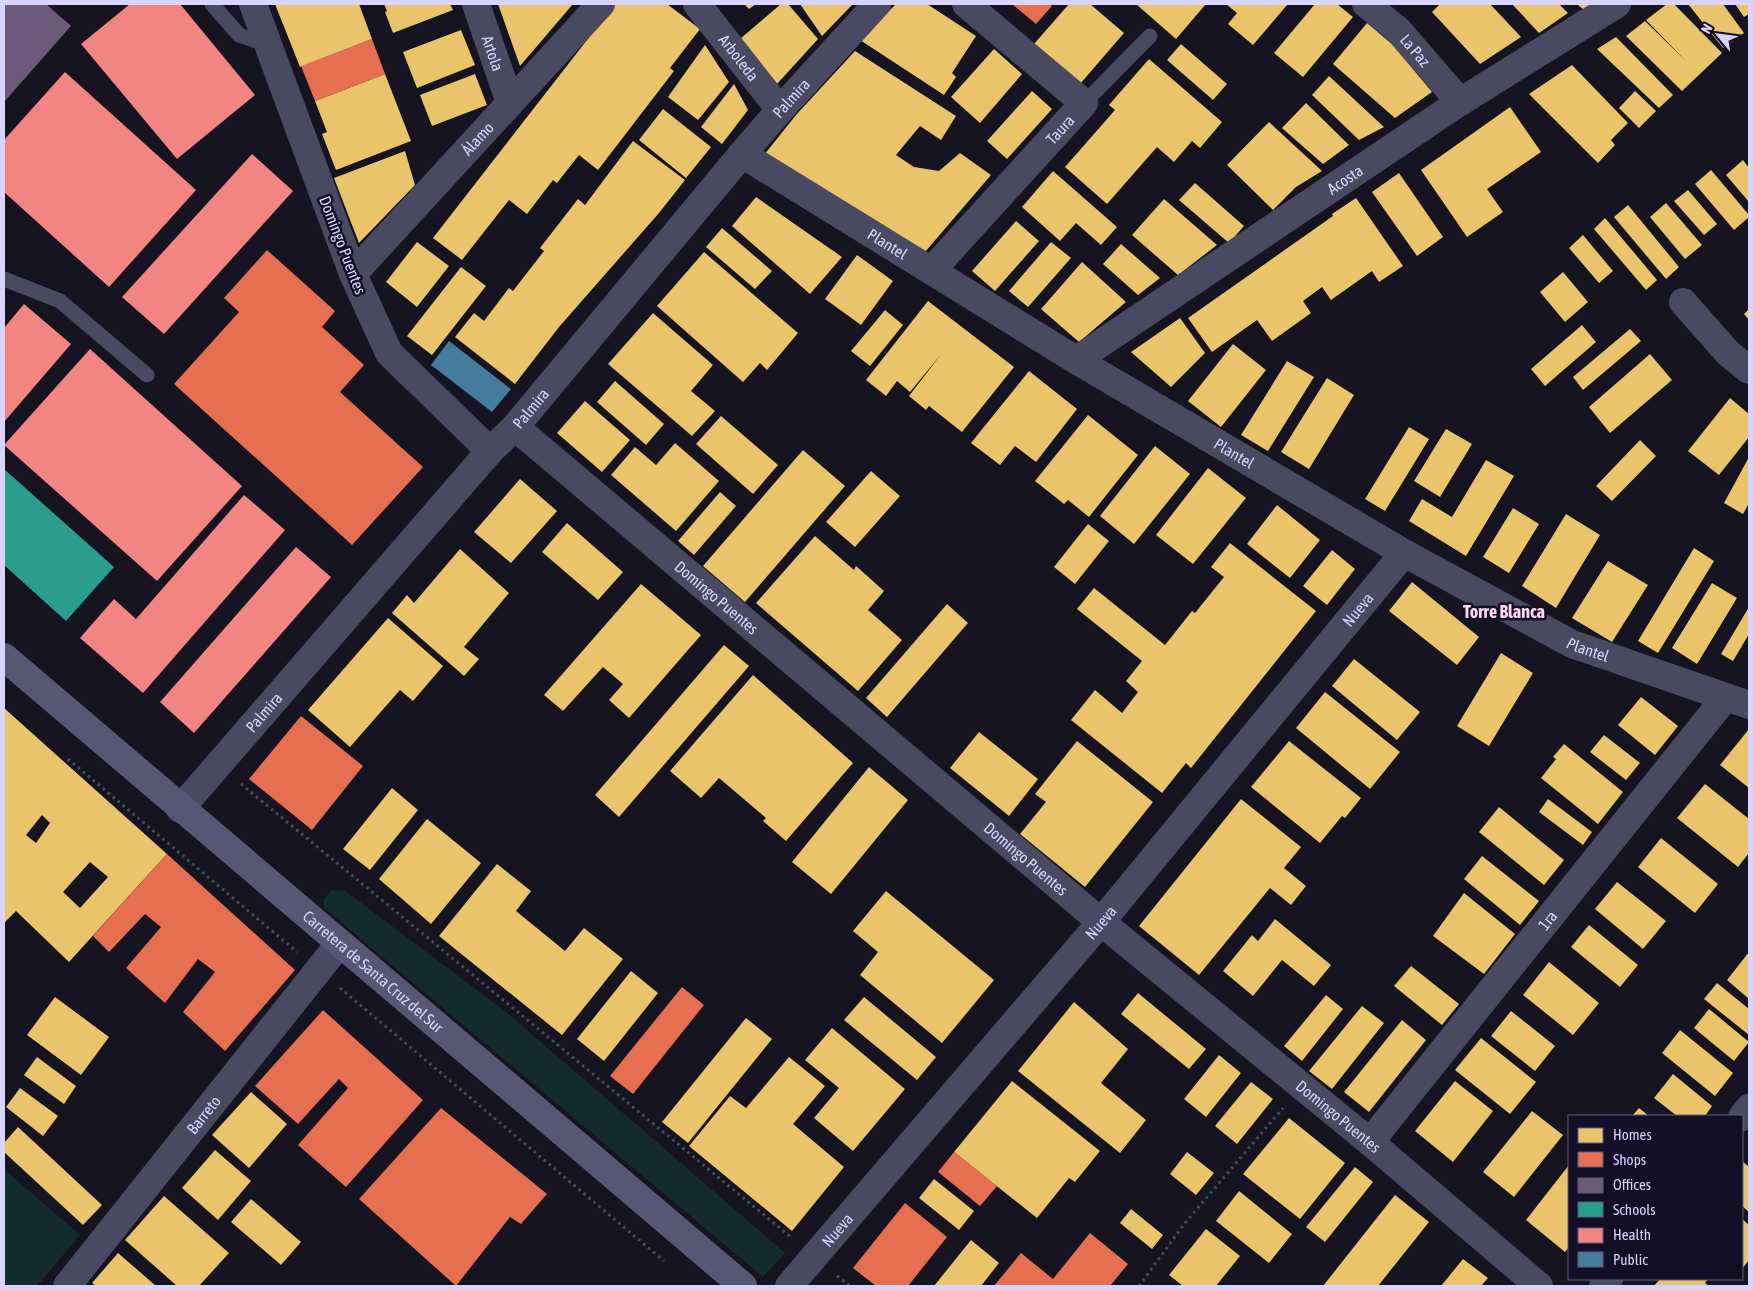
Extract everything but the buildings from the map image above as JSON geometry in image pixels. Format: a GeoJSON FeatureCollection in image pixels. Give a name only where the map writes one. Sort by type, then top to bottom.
{"type":"FeatureCollection","features":[{"type":"Feature","properties":{"kind":"main road","name":"Carretera de Santa Cruz del Sur"},"geometry":{"type":"LineString","coordinates":[[4,657],[180,809],[743,1286]]}},
{"type":"Feature","properties":{"kind":"street","name":"Domingo Puentes"},"geometry":{"type":"LineString","coordinates":[[253,4],[353,274],[389,354],[490,450]]}},
{"type":"Feature","properties":{"kind":"street","name":"Artola"},"geometry":{"type":"LineString","coordinates":[[476,4],[510,103]]}},
{"type":"Feature","properties":{"kind":"street","name":"Álamo"},"geometry":{"type":"LineString","coordinates":[[353,274],[601,4]]}},
{"type":"Feature","properties":{"kind":"street","name":"Arboleda"},"geometry":{"type":"LineString","coordinates":[[697,4],[780,110]]}},
{"type":"Feature","properties":{"kind":"street","name":"Palmira"},"geometry":{"type":"LineString","coordinates":[[180,809],[490,450],[515,427],[780,110],[877,4]]}},
{"type":"Feature","properties":{"kind":"street","name":"Taura"},"geometry":{"type":"LineString","coordinates":[[932,270],[1084,103],[966,4]]}},
{"type":"Feature","properties":{"kind":"street","name":"La Paz"},"geometry":{"type":"LineString","coordinates":[[1366,4],[1398,30],[1460,102]]}},
{"type":"Feature","properties":{"kind":"street","name":"Acosta"},"geometry":{"type":"LineString","coordinates":[[1076,360],[1460,102],[1617,4]]}},
{"type":"Feature","properties":{"kind":"street","name":"Plantel"},"geometry":{"type":"LineString","coordinates":[[742,154],[1076,360],[1404,553],[1572,644],[1737,701]]}},
{"type":"Feature","properties":{"kind":"street"},"geometry":{"type":"LineString","coordinates":[[1683,302],[1728,353],[1749,370]]}},
{"type":"Feature","properties":{"kind":"street","name":"Domingo Puentes"},"geometry":{"type":"LineString","coordinates":[[515,427],[1101,922],[1370,1142],[1539,1286]]}},
{"type":"Feature","properties":{"kind":"street","name":"Nueva"},"geometry":{"type":"LineString","coordinates":[[789,1286],[1101,922],[1404,553]]}},
{"type":"Feature","properties":{"kind":"street","name":"1ra"},"geometry":{"type":"LineString","coordinates":[[1370,1142],[1737,701]]}},
{"type":"Feature","properties":{"kind":"street","name":"Barreto"},"geometry":{"type":"LineString","coordinates":[[67,1286],[340,943]]}},
{"type":"Feature","properties":{"kind":"lane"},"geometry":{"type":"LineString","coordinates":[[212,4],[239,35],[268,45]]}},
{"type":"Feature","properties":{"kind":"lane"},"geometry":{"type":"LineString","coordinates":[[1084,103],[1150,36]]}},
{"type":"Feature","properties":{"kind":"lane"},"geometry":{"type":"LineString","coordinates":[[4,279],[60,301],[146,375]]}},
{"type":"Feature","properties":{"kind":"path"},"geometry":{"type":"LineString","coordinates":[[68,759],[671,1267]]}},
{"type":"Feature","properties":{"kind":"path"},"geometry":{"type":"LineString","coordinates":[[218,765],[850,1286]]}},
{"type":"Feature","properties":{"kind":"path"},"geometry":{"type":"LineString","coordinates":[[1139,1286],[1185,1223],[1301,1087]]}},
{"type":"Feature","properties":{"kind":"green space"},"geometry":{"type":"Polygon","coordinates":[[[344,890],[505,1011],[785,1253],[763,1277],[324,908],[324,899],[331,891],[344,890]]]}},
{"type":"Feature","properties":{"kind":"green space"},"geometry":{"type":"Polygon","coordinates":[[[4,1169],[80,1235],[37,1286],[4,1286],[4,1169]]]}},
{"type":"Feature","properties":{"kind":"district","name":"Torre Blanca"},"geometry":{"type":"Point","coordinates":[1504,612]}}]}
